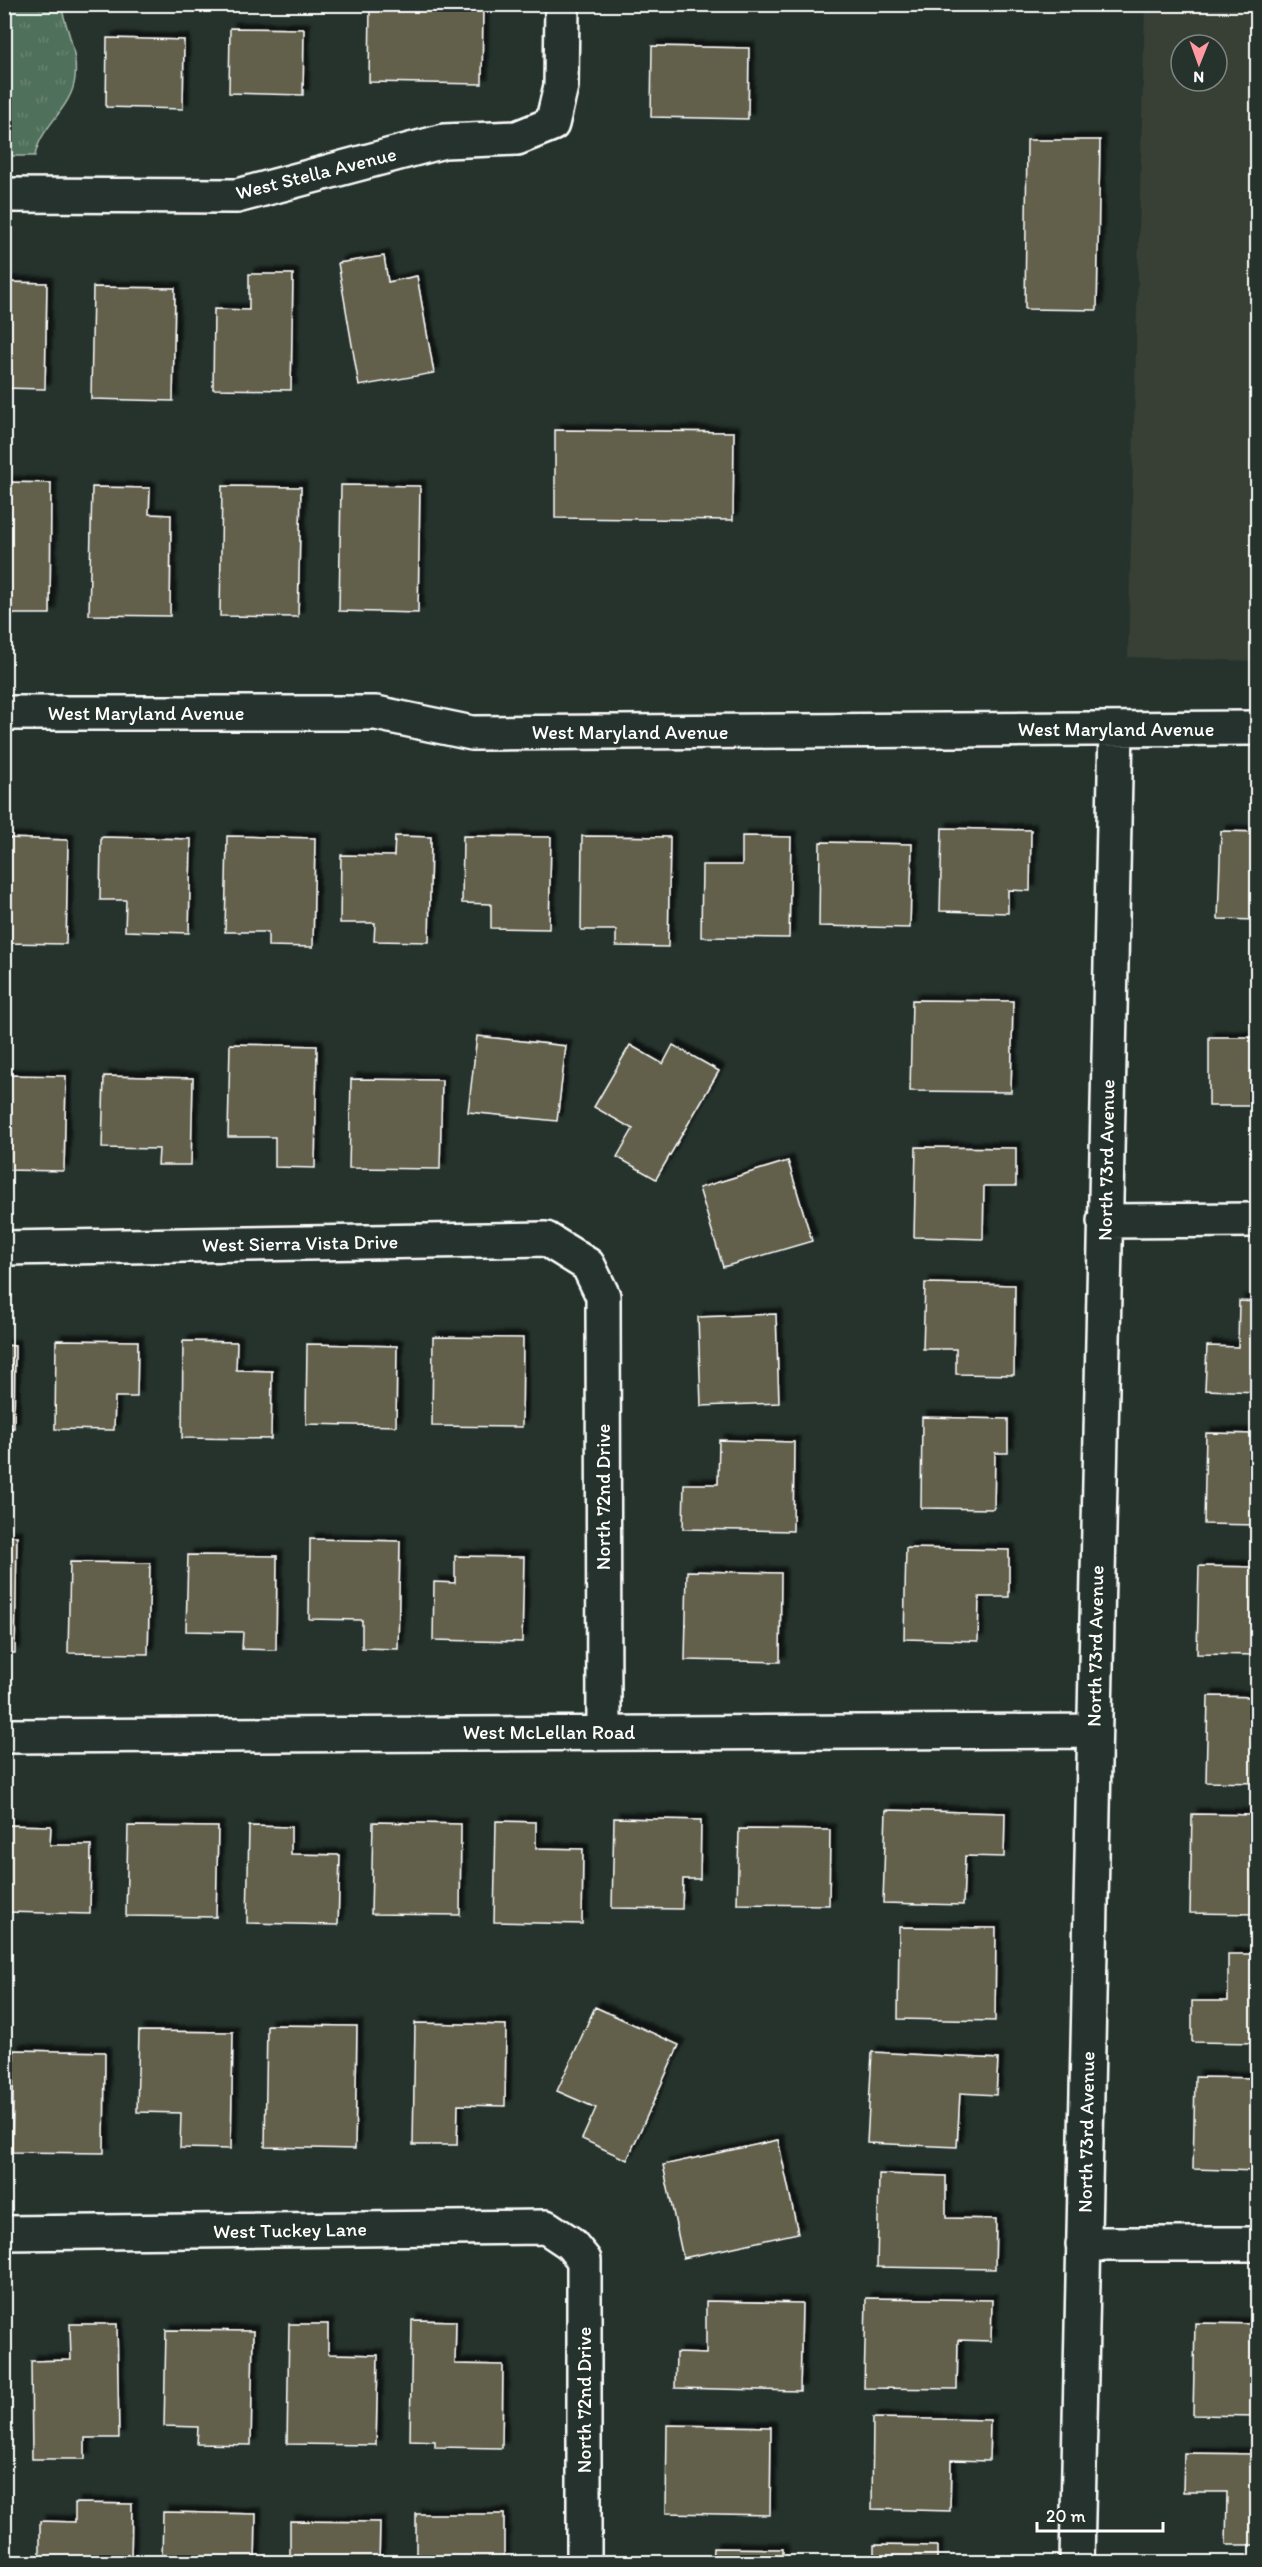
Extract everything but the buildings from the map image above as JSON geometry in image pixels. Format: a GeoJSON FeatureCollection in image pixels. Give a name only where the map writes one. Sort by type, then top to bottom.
{"type":"FeatureCollection","features":[{"type":"Feature","properties":{"kind":"street","name":"West Stella Avenue"},"geometry":{"type":"LineString","coordinates":[[4,195],[237,196],[444,141],[517,138],[552,124],[561,86],[562,4]]}},
{"type":"Feature","properties":{"kind":"street","name":"West Maryland Avenue"},"geometry":{"type":"LineString","coordinates":[[4,713],[376,713],[472,733],[1257,728]]}},
{"type":"Feature","properties":{"kind":"street","name":"North 73rd Avenue"},"geometry":{"type":"LineString","coordinates":[[1077,2562],[1116,729]]}},
{"type":"Feature","properties":{"kind":"street"},"geometry":{"type":"LineString","coordinates":[[1104,1221],[1257,1220]]}},
{"type":"Feature","properties":{"kind":"street","name":"West Sierra Vista Drive"},"geometry":{"type":"LineString","coordinates":[[4,1248],[546,1239],[588,1265]]}},
{"type":"Feature","properties":{"kind":"street","name":"North 72nd Drive"},"geometry":{"type":"LineString","coordinates":[[588,1265],[603,1296],[604,1732]]}},
{"type":"Feature","properties":{"kind":"street","name":"West McLellan Road"},"geometry":{"type":"LineString","coordinates":[[4,1736],[1093,1731]]}},
{"type":"Feature","properties":{"kind":"street","name":"West Tuckey Lane"},"geometry":{"type":"LineString","coordinates":[[4,2232],[546,2227],[570,2243]]}},
{"type":"Feature","properties":{"kind":"street","name":"North 72nd Drive"},"geometry":{"type":"LineString","coordinates":[[570,2243],[584,2260],[584,2562]]}},
{"type":"Feature","properties":{"kind":"street"},"geometry":{"type":"LineString","coordinates":[[1083,2244],[1257,2244]]}},
{"type":"Feature","properties":{"kind":"shaded area"},"geometry":{"type":"Polygon","coordinates":[[[1145,5],[1257,5],[1257,661],[1128,657],[1145,5]]]}},
{"type":"Feature","properties":{"kind":"green space"},"geometry":{"type":"Polygon","coordinates":[[[5,4],[61,5],[75,59],[73,89],[43,136],[35,156],[5,156],[5,4]]]}}]}
